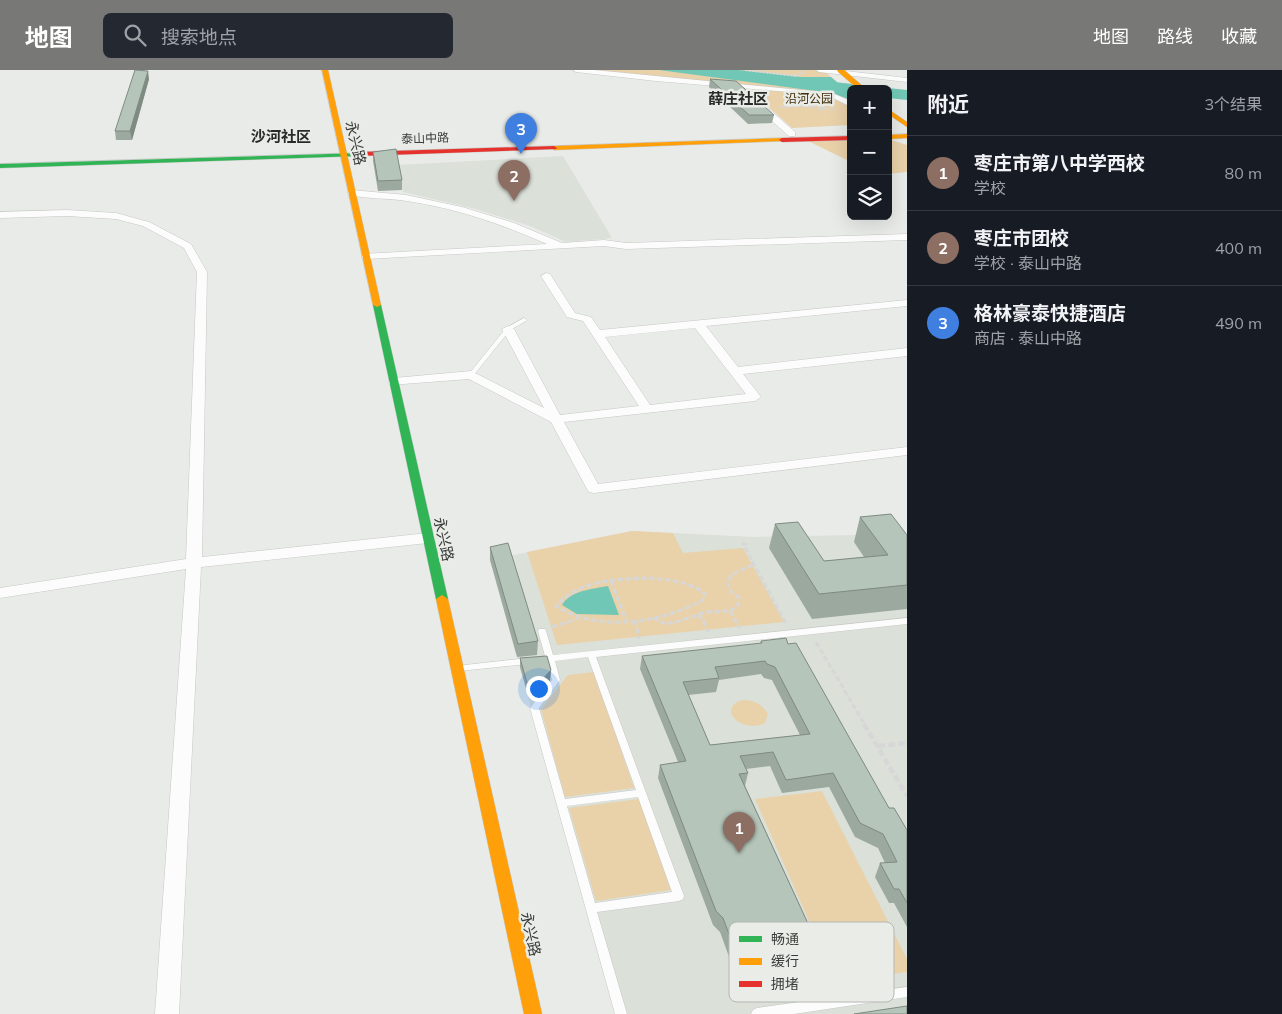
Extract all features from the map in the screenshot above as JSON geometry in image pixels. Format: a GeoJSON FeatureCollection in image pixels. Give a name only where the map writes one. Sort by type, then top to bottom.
{"type":"FeatureCollection","features":[{"type":"Feature","properties":{"kind":"main road","name":"永兴路"},"geometry":{"type":"LineString","coordinates":[[325,70],[533,1014]]}},
{"type":"Feature","properties":{"kind":"main road"},"geometry":{"type":"LineString","coordinates":[[840,70],[857,85]]}},
{"type":"Feature","properties":{"kind":"main road"},"geometry":{"type":"LineString","coordinates":[[892,114],[907,125]]}},
{"type":"Feature","properties":{"kind":"main road"},"geometry":{"type":"LineString","coordinates":[[892,131],[907,130]]}},
{"type":"Feature","properties":{"kind":"main road","name":"泰山中路"},"geometry":{"type":"LineString","coordinates":[[0,166],[847,132]]}},
{"type":"Feature","properties":{"kind":"main road"},"geometry":{"type":"LineString","coordinates":[[892,136],[907,136]]}},
{"type":"Feature","properties":{"kind":"main road","name":"泰山中路"},"geometry":{"type":"LineString","coordinates":[[0,160],[847,138]]}},
{"type":"Feature","properties":{"kind":"street"},"geometry":{"type":"LineString","coordinates":[[576,70],[809,92],[843,99],[847,102]]}},
{"type":"Feature","properties":{"kind":"street"},"geometry":{"type":"LineString","coordinates":[[819,70],[907,80]]}},
{"type":"Feature","properties":{"kind":"street"},"geometry":{"type":"LineString","coordinates":[[741,89],[792,134]]}},
{"type":"Feature","properties":{"kind":"street"},"geometry":{"type":"LineString","coordinates":[[352,193],[389,194],[470,212],[521,228],[561,246]]}},
{"type":"Feature","properties":{"kind":"street"},"geometry":{"type":"LineString","coordinates":[[0,215],[67,213],[116,216],[146,224],[188,246],[202,272],[194,563],[167,1014]]}},
{"type":"Feature","properties":{"kind":"street"},"geometry":{"type":"LineString","coordinates":[[366,256],[604,243],[626,246],[907,237]]}},
{"type":"Feature","properties":{"kind":"street"},"geometry":{"type":"LineString","coordinates":[[546,276],[571,315],[587,319],[647,409]]}},
{"type":"Feature","properties":{"kind":"street"},"geometry":{"type":"LineString","coordinates":[[597,334],[907,303]]}},
{"type":"Feature","properties":{"kind":"street"},"geometry":{"type":"LineString","coordinates":[[394,382],[471,375],[556,419],[755,396],[698,324]]}},
{"type":"Feature","properties":{"kind":"street"},"geometry":{"type":"LineString","coordinates":[[508,329],[594,489],[907,451]]}},
{"type":"Feature","properties":{"kind":"street"},"geometry":{"type":"LineString","coordinates":[[735,371],[907,352]]}},
{"type":"Feature","properties":{"kind":"street"},"geometry":{"type":"LineString","coordinates":[[0,593],[194,563],[428,538]]}},
{"type":"Feature","properties":{"kind":"lane"},"geometry":{"type":"LineString","coordinates":[[471,375],[508,329],[524,320]]}},
{"type":"Feature","properties":{"kind":"lane"},"geometry":{"type":"LineString","coordinates":[[457,668],[907,621]]}},
{"type":"Feature","properties":{"kind":"lane"},"geometry":{"type":"LineString","coordinates":[[542,631],[556,680],[534,708],[622,1014]]}},
{"type":"Feature","properties":{"kind":"lane"},"geometry":{"type":"LineString","coordinates":[[591,654],[678,896],[591,908]]}},
{"type":"Feature","properties":{"kind":"lane"},"geometry":{"type":"LineString","coordinates":[[562,803],[641,793]]}},
{"type":"Feature","properties":{"kind":"lane"},"geometry":{"type":"LineString","coordinates":[[894,994],[907,992]]}},
{"type":"Feature","properties":{"kind":"lane"},"geometry":{"type":"LineString","coordinates":[[757,1014],[839,1002]]}},
{"type":"Feature","properties":{"kind":"path"},"geometry":{"type":"LineString","coordinates":[[745,70],[797,76],[803,70]]}},
{"type":"Feature","properties":{"kind":"path"},"geometry":{"type":"LineString","coordinates":[[774,107],[806,106]]}},
{"type":"Feature","properties":{"kind":"path"},"geometry":{"type":"LineString","coordinates":[[820,108],[820,113]]}},
{"type":"Feature","properties":{"kind":"path"},"geometry":{"type":"LineString","coordinates":[[747,544],[743,544],[792,633]]}},
{"type":"Feature","properties":{"kind":"path"},"geometry":{"type":"LineString","coordinates":[[653,618],[664,623],[673,623],[706,612],[730,611],[738,605],[739,598],[729,590],[728,583],[731,575],[754,564]]}},
{"type":"Feature","properties":{"kind":"path"},"geometry":{"type":"LineString","coordinates":[[542,631],[577,619],[634,620],[653,618],[696,605],[703,600],[705,594],[700,588],[677,581],[650,578],[612,581],[574,590],[560,599],[556,606],[561,611],[577,619]]}},
{"type":"Feature","properties":{"kind":"path"},"geometry":{"type":"LineString","coordinates":[[612,581],[626,620]]}},
{"type":"Feature","properties":{"kind":"path"},"geometry":{"type":"LineString","coordinates":[[730,611],[745,638]]}},
{"type":"Feature","properties":{"kind":"path"},"geometry":{"type":"LineString","coordinates":[[698,615],[703,620],[712,641]]}},
{"type":"Feature","properties":{"kind":"path"},"geometry":{"type":"LineString","coordinates":[[634,620],[642,649]]}},
{"type":"Feature","properties":{"kind":"path"},"geometry":{"type":"LineString","coordinates":[[809,631],[907,796]]}},
{"type":"Feature","properties":{"kind":"path"},"geometry":{"type":"LineString","coordinates":[[877,746],[907,743]]}},
{"type":"Feature","properties":{"kind":"shaded area"},"geometry":{"type":"Polygon","coordinates":[[[659,70],[739,70],[801,77],[831,77],[847,91],[847,99],[831,93],[659,70]]]}},
{"type":"Feature","properties":{"kind":"shaded area"},"geometry":{"type":"Polygon","coordinates":[[[563,156],[612,238],[566,242],[530,226],[476,209],[403,192],[398,165],[563,156]]]}},
{"type":"Feature","properties":{"kind":"shaded area"},"geometry":{"type":"Polygon","coordinates":[[[632,531],[754,537],[907,534],[907,1014],[616,1014],[490,560],[632,531]]]}},
{"type":"Feature","properties":{"kind":"shaded area"},"geometry":{"type":"Polygon","coordinates":[[[608,586],[619,615],[577,614],[562,605],[577,593],[608,586]]]}},
{"type":"Feature","properties":{"kind":"green space","name":"沿河公园"},"geometry":{"type":"Polygon","coordinates":[[[592,70],[823,70],[847,91],[847,125],[792,128],[744,85],[592,70]]]}},
{"type":"Feature","properties":{"kind":"green space"},"geometry":{"type":"Polygon","coordinates":[[[847,140],[847,160],[808,141],[847,140]]]}},
{"type":"Feature","properties":{"kind":"green space"},"geometry":{"type":"Polygon","coordinates":[[[892,140],[907,145],[907,172],[892,174],[892,140]]]}},
{"type":"Feature","properties":{"kind":"green space"},"geometry":{"type":"Polygon","coordinates":[[[632,531],[673,533],[683,553],[743,548],[784,622],[557,645],[527,552],[632,531]]]}},
{"type":"Feature","properties":{"kind":"green space"},"geometry":{"type":"Polygon","coordinates":[[[594,672],[634,788],[565,797],[541,709],[568,675],[594,672]]]}},
{"type":"Feature","properties":{"kind":"green space"},"geometry":{"type":"Polygon","coordinates":[[[742,700],[754,702],[763,708],[768,714],[765,723],[757,726],[749,725],[741,723],[732,715],[731,709],[734,704],[742,700]]]}},
{"type":"Feature","properties":{"kind":"green space"},"geometry":{"type":"Polygon","coordinates":[[[822,791],[888,922],[809,922],[755,799],[822,791]]]}},
{"type":"Feature","properties":{"kind":"green space"},"geometry":{"type":"Polygon","coordinates":[[[639,799],[671,890],[596,901],[569,808],[639,799]]]}},
{"type":"Feature","properties":{"kind":"green space"},"geometry":{"type":"Polygon","coordinates":[[[894,933],[907,959],[907,972],[894,974],[894,933]]]}},
{"type":"Feature","properties":{"kind":"building"},"geometry":{"type":"Polygon","coordinates":[[[135,70],[148,71],[130,131],[115,131],[135,70]]]}},
{"type":"Feature","properties":{"kind":"building"},"geometry":{"type":"Polygon","coordinates":[[[710,79],[736,81],[774,115],[749,115],[710,79]]]}},
{"type":"Feature","properties":{"kind":"building"},"geometry":{"type":"Polygon","coordinates":[[[396,149],[402,180],[378,181],[373,152],[396,149]]]}},
{"type":"Feature","properties":{"kind":"building"},"geometry":{"type":"Polygon","coordinates":[[[891,514],[907,535],[907,585],[819,594],[775,524],[798,522],[824,561],[888,555],[860,517],[891,514]]]}},
{"type":"Feature","properties":{"kind":"building"},"geometry":{"type":"Polygon","coordinates":[[[508,543],[538,641],[518,644],[490,547],[508,543]]]}},
{"type":"Feature","properties":{"kind":"building"},"geometry":{"type":"Polygon","coordinates":[[[786,638],[788,644],[796,643],[889,808],[894,808],[907,830],[907,903],[899,889],[894,889],[880,863],[897,862],[883,834],[860,823],[833,773],[786,780],[773,752],[740,756],[748,773],[739,774],[807,922],[729,922],[729,934],[723,918],[716,911],[660,765],[686,761],[642,656],[762,643],[761,641],[786,638]],[[765,661],[715,667],[719,678],[683,682],[710,745],[810,734],[775,667],[767,664],[765,661]]]}},
{"type":"Feature","properties":{"kind":"building"},"geometry":{"type":"Polygon","coordinates":[[[547,656],[551,670],[541,681],[527,683],[520,658],[547,656]]]}},
{"type":"Feature","properties":{"kind":"building"},"geometry":{"type":"Polygon","coordinates":[[[907,1006],[907,1014],[854,1014],[907,1006]]]}},
{"type":"Feature","properties":{"kind":"waterway"},"geometry":{"type":"LineString","coordinates":[[800,83],[847,88]]}},
{"type":"Feature","properties":{"kind":"waterway"},"geometry":{"type":"LineString","coordinates":[[892,93],[907,95]]}},
{"type":"Feature","properties":{"kind":"traffic: fast"},"geometry":{"type":"LineString","coordinates":[[0,166],[359,154]]}},
{"type":"Feature","properties":{"kind":"traffic: fast"},"geometry":{"type":"LineString","coordinates":[[377,305],[442,599]]}},
{"type":"Feature","properties":{"kind":"traffic: slow"},"geometry":{"type":"LineString","coordinates":[[325,70],[377,305]]}},
{"type":"Feature","properties":{"kind":"traffic: slow"},"geometry":{"type":"LineString","coordinates":[[840,70],[857,85]]}},
{"type":"Feature","properties":{"kind":"traffic: slow"},"geometry":{"type":"LineString","coordinates":[[892,114],[907,125]]}},
{"type":"Feature","properties":{"kind":"traffic: slow"},"geometry":{"type":"LineString","coordinates":[[892,137],[907,136]]}},
{"type":"Feature","properties":{"kind":"traffic: slow"},"geometry":{"type":"LineString","coordinates":[[554,148],[782,140]]}},
{"type":"Feature","properties":{"kind":"traffic: slow"},"geometry":{"type":"LineString","coordinates":[[442,599],[533,1014]]}},
{"type":"Feature","properties":{"kind":"traffic: jam"},"geometry":{"type":"LineString","coordinates":[[782,140],[847,138]]}},
{"type":"Feature","properties":{"kind":"traffic: jam"},"geometry":{"type":"LineString","coordinates":[[359,154],[554,148]]}},
{"type":"Feature","properties":{"kind":"place","name":"格林豪泰快捷酒店"},"geometry":{"type":"Point","coordinates":[521,154]}},
{"type":"Feature","properties":{"kind":"place","name":"枣庄市团校"},"geometry":{"type":"Point","coordinates":[514,201]}},
{"type":"Feature","properties":{"kind":"place","name":"枣庄市第八中学西校"},"geometry":{"type":"Point","coordinates":[739,853]}},
{"type":"Feature","properties":{"kind":"district","name":"薛庄社区"},"geometry":{"type":"Point","coordinates":[738,98]}},
{"type":"Feature","properties":{"kind":"district","name":"沙河社区"},"geometry":{"type":"Point","coordinates":[281,136]}}]}
